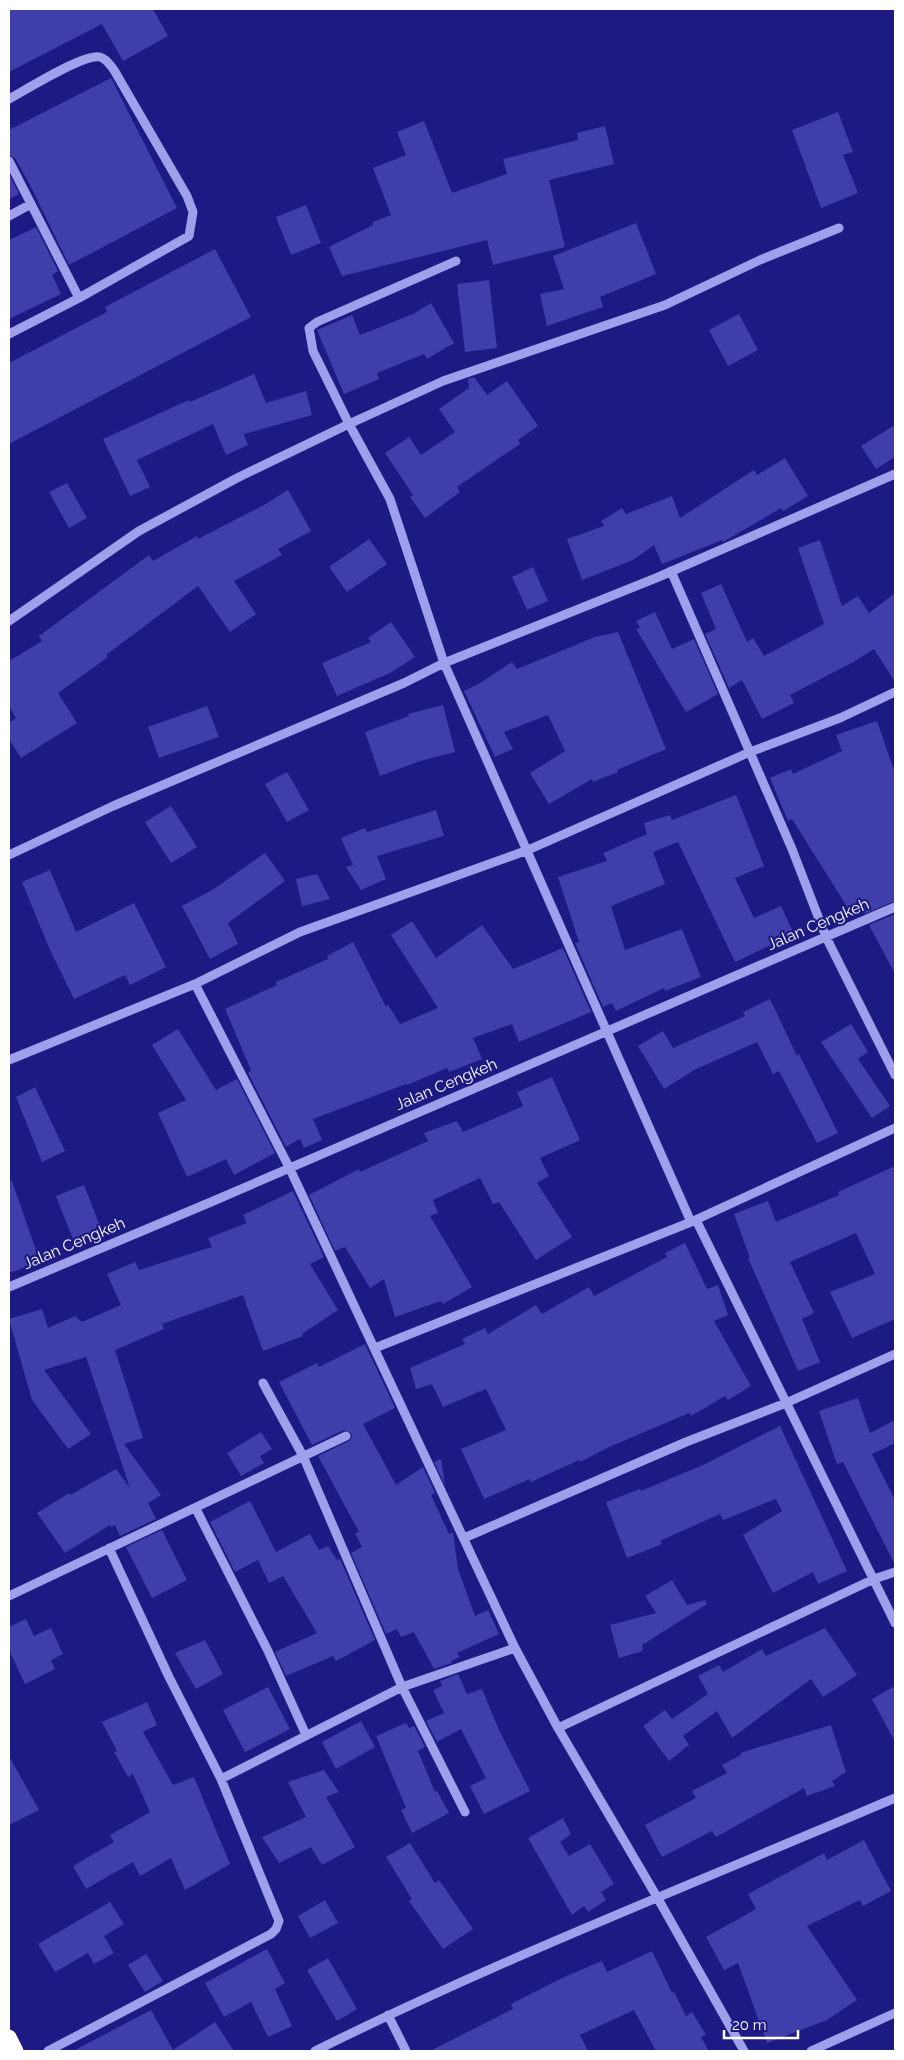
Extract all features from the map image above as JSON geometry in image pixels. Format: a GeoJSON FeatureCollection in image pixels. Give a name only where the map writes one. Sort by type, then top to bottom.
{"type":"FeatureCollection","features":[{"type":"Feature","properties":{"kind":"highway"},"geometry":{"type":"LineString","coordinates":[[9,2037],[16,2051]]}},
{"type":"Feature","properties":{"kind":"street"},"geometry":{"type":"LineString","coordinates":[[9,99],[81,60],[99,57],[106,60],[114,70],[188,196],[193,212],[189,236],[79,298],[9,334]]}},
{"type":"Feature","properties":{"kind":"street"},"geometry":{"type":"LineString","coordinates":[[9,161],[79,298]]}},
{"type":"Feature","properties":{"kind":"street"},"geometry":{"type":"LineString","coordinates":[[9,216],[31,204]]}},
{"type":"Feature","properties":{"kind":"street"},"geometry":{"type":"LineString","coordinates":[[9,621],[140,531],[237,478],[349,424],[443,381],[665,305],[760,260],[838,228]]}},
{"type":"Feature","properties":{"kind":"street"},"geometry":{"type":"LineString","coordinates":[[456,261],[317,322],[309,328],[314,351],[349,424],[390,499],[444,663],[528,850],[606,1032],[693,1221],[895,1623]]}},
{"type":"Feature","properties":{"kind":"street"},"geometry":{"type":"LineString","coordinates":[[9,855],[113,806],[396,686],[444,663],[671,571],[895,474]]}},
{"type":"Feature","properties":{"kind":"street"},"geometry":{"type":"LineString","coordinates":[[671,571],[792,849],[826,937],[895,1075]]}},
{"type":"Feature","properties":{"kind":"street"},"geometry":{"type":"LineString","coordinates":[[9,1060],[195,984],[300,932],[528,850],[750,752],[840,718],[895,692]]}},
{"type":"Feature","properties":{"kind":"street","name":"Jalan Cengkeh"},"geometry":{"type":"LineString","coordinates":[[9,1287],[895,907]]}},
{"type":"Feature","properties":{"kind":"street"},"geometry":{"type":"LineString","coordinates":[[195,984],[290,1167],[515,1648],[558,1728],[744,2051]]}},
{"type":"Feature","properties":{"kind":"street"},"geometry":{"type":"LineString","coordinates":[[375,1348],[693,1221],[895,1128]]}},
{"type":"Feature","properties":{"kind":"street"},"geometry":{"type":"LineString","coordinates":[[464,1538],[686,1442],[786,1403],[895,1354]]}},
{"type":"Feature","properties":{"kind":"street"},"geometry":{"type":"LineString","coordinates":[[263,1384],[303,1456],[402,1687],[465,1812]]}},
{"type":"Feature","properties":{"kind":"street"},"geometry":{"type":"LineString","coordinates":[[9,1596],[196,1509],[346,1436]]}},
{"type":"Feature","properties":{"kind":"street"},"geometry":{"type":"LineString","coordinates":[[196,1509],[268,1651],[306,1735]]}},
{"type":"Feature","properties":{"kind":"street"},"geometry":{"type":"LineString","coordinates":[[48,2051],[271,1934],[276,1929],[279,1921],[221,1779],[169,1677],[109,1548]]}},
{"type":"Feature","properties":{"kind":"street"},"geometry":{"type":"LineString","coordinates":[[558,1728],[874,1579],[895,1572]]}},
{"type":"Feature","properties":{"kind":"street"},"geometry":{"type":"LineString","coordinates":[[221,1779],[402,1687],[515,1648]]}},
{"type":"Feature","properties":{"kind":"street"},"geometry":{"type":"LineString","coordinates":[[315,2051],[388,2015],[657,1897],[895,1798]]}},
{"type":"Feature","properties":{"kind":"street"},"geometry":{"type":"LineString","coordinates":[[811,2051],[895,2013]]}},
{"type":"Feature","properties":{"kind":"street"},"geometry":{"type":"LineString","coordinates":[[388,2015],[406,2051]]}},
{"type":"Feature","properties":{"kind":"building"},"geometry":{"type":"Polygon","coordinates":[[[9,9],[153,9],[168,36],[123,61],[102,24],[9,72],[9,9]]]}},
{"type":"Feature","properties":{"kind":"building"},"geometry":{"type":"Polygon","coordinates":[[[111,78],[177,208],[69,265],[31,187],[15,158],[9,155],[9,130],[111,78]]]}},
{"type":"Feature","properties":{"kind":"building"},"geometry":{"type":"Polygon","coordinates":[[[838,112],[853,152],[843,155],[858,193],[821,208],[792,130],[838,112]]]}},
{"type":"Feature","properties":{"kind":"building"},"geometry":{"type":"Polygon","coordinates":[[[424,121],[452,193],[507,174],[503,159],[578,140],[577,133],[605,126],[614,164],[549,180],[565,247],[493,265],[487,240],[342,276],[329,247],[373,225],[373,222],[391,215],[373,168],[406,155],[397,132],[424,121]]]}},
{"type":"Feature","properties":{"kind":"building"},"geometry":{"type":"Polygon","coordinates":[[[9,174],[19,194],[9,199],[9,174]]]}},
{"type":"Feature","properties":{"kind":"building"},"geometry":{"type":"Polygon","coordinates":[[[306,205],[321,243],[291,255],[276,217],[306,205]]]}},
{"type":"Feature","properties":{"kind":"building"},"geometry":{"type":"Polygon","coordinates":[[[636,223],[656,274],[600,297],[603,307],[547,326],[540,294],[564,289],[553,256],[636,223]]]}},
{"type":"Feature","properties":{"kind":"building"},"geometry":{"type":"Polygon","coordinates":[[[36,227],[58,271],[52,275],[61,294],[9,319],[9,240],[36,227]]]}},
{"type":"Feature","properties":{"kind":"building"},"geometry":{"type":"Polygon","coordinates":[[[215,249],[251,317],[9,444],[9,363],[107,312],[105,307],[215,249]]]}},
{"type":"Feature","properties":{"kind":"building"},"geometry":{"type":"Polygon","coordinates":[[[489,280],[497,348],[465,352],[457,284],[489,280]]]}},
{"type":"Feature","properties":{"kind":"building"},"geometry":{"type":"Polygon","coordinates":[[[431,303],[454,343],[427,359],[424,354],[377,373],[379,379],[344,394],[317,330],[352,315],[360,335],[413,314],[431,303]]]}},
{"type":"Feature","properties":{"kind":"building"},"geometry":{"type":"Polygon","coordinates":[[[739,314],[758,350],[728,366],[709,330],[739,314]]]}},
{"type":"Feature","properties":{"kind":"building"},"geometry":{"type":"Polygon","coordinates":[[[254,374],[266,403],[306,391],[312,415],[244,434],[248,445],[226,455],[213,424],[137,460],[150,487],[130,496],[103,439],[189,400],[190,402],[254,374]]]}},
{"type":"Feature","properties":{"kind":"building"},"geometry":{"type":"Polygon","coordinates":[[[474,377],[487,395],[507,381],[538,426],[518,440],[520,444],[457,487],[460,492],[425,518],[410,497],[413,495],[385,453],[409,437],[421,455],[455,432],[439,409],[469,388],[468,379],[474,377]]]}},
{"type":"Feature","properties":{"kind":"building"},"geometry":{"type":"Polygon","coordinates":[[[895,425],[895,457],[876,469],[861,446],[895,425]]]}},
{"type":"Feature","properties":{"kind":"building"},"geometry":{"type":"Polygon","coordinates":[[[785,458],[808,496],[783,511],[781,508],[723,542],[722,540],[662,564],[654,545],[633,560],[582,580],[567,539],[604,526],[601,521],[622,508],[626,514],[672,496],[680,518],[754,470],[757,475],[785,458]]]}},
{"type":"Feature","properties":{"kind":"building"},"geometry":{"type":"Polygon","coordinates":[[[67,483],[87,518],[69,528],[49,492],[67,483]]]}},
{"type":"Feature","properties":{"kind":"building"},"geometry":{"type":"Polygon","coordinates":[[[288,490],[311,531],[278,549],[282,555],[234,581],[256,614],[230,632],[198,586],[106,655],[108,657],[58,693],[77,723],[21,758],[9,739],[9,723],[16,718],[9,706],[9,661],[42,641],[39,636],[149,555],[153,561],[197,536],[198,539],[264,505],[288,490]]]}},
{"type":"Feature","properties":{"kind":"building"},"geometry":{"type":"Polygon","coordinates":[[[369,539],[387,564],[347,592],[329,567],[369,539]]]}},
{"type":"Feature","properties":{"kind":"building"},"geometry":{"type":"Polygon","coordinates":[[[820,540],[842,606],[858,596],[869,613],[895,593],[895,682],[874,649],[790,695],[794,703],[762,719],[742,680],[729,688],[705,634],[716,629],[701,593],[721,584],[747,642],[753,638],[764,656],[824,624],[798,548],[820,540]]]}},
{"type":"Feature","properties":{"kind":"building"},"geometry":{"type":"Polygon","coordinates":[[[533,567],[548,601],[527,610],[512,577],[533,567]]]}},
{"type":"Feature","properties":{"kind":"building"},"geometry":{"type":"Polygon","coordinates":[[[655,612],[672,649],[694,639],[718,694],[686,712],[636,629],[640,628],[636,621],[655,612]]]}},
{"type":"Feature","properties":{"kind":"building"},"geometry":{"type":"Polygon","coordinates":[[[391,622],[415,657],[390,673],[337,696],[322,663],[371,642],[368,638],[391,622]]]}},
{"type":"Feature","properties":{"kind":"building"},"geometry":{"type":"Polygon","coordinates":[[[618,632],[666,749],[617,770],[618,772],[593,782],[592,779],[549,804],[530,773],[565,751],[548,715],[504,732],[513,749],[495,757],[464,691],[512,662],[517,669],[595,637],[618,632]]]}},
{"type":"Feature","properties":{"kind":"building"},"geometry":{"type":"Polygon","coordinates":[[[443,705],[455,752],[420,761],[380,776],[365,732],[409,716],[408,714],[443,705]]]}},
{"type":"Feature","properties":{"kind":"building"},"geometry":{"type":"Polygon","coordinates":[[[207,706],[219,737],[159,758],[148,727],[207,706]]]}},
{"type":"Feature","properties":{"kind":"building"},"geometry":{"type":"Polygon","coordinates":[[[877,721],[895,773],[895,901],[864,914],[860,907],[851,913],[792,819],[788,821],[770,778],[791,769],[793,774],[842,751],[836,735],[877,721]]]}},
{"type":"Feature","properties":{"kind":"building"},"geometry":{"type":"Polygon","coordinates":[[[287,772],[309,810],[287,822],[265,784],[287,772]]]}},
{"type":"Feature","properties":{"kind":"building"},"geometry":{"type":"Polygon","coordinates":[[[736,795],[764,866],[735,878],[754,918],[781,906],[794,934],[735,962],[678,842],[653,852],[665,884],[611,906],[625,950],[682,929],[701,977],[665,991],[664,988],[616,1011],[612,1003],[603,1007],[575,943],[579,942],[558,877],[607,861],[603,853],[647,834],[644,823],[670,815],[672,820],[736,795]]]}},
{"type":"Feature","properties":{"kind":"building"},"geometry":{"type":"Polygon","coordinates":[[[171,806],[197,847],[171,863],[145,822],[171,806]]]}},
{"type":"Feature","properties":{"kind":"building"},"geometry":{"type":"Polygon","coordinates":[[[436,810],[444,836],[377,856],[386,879],[361,890],[346,867],[353,865],[341,838],[365,828],[367,832],[436,810]]]}},
{"type":"Feature","properties":{"kind":"building"},"geometry":{"type":"Polygon","coordinates":[[[265,853],[285,881],[228,923],[238,944],[210,959],[182,906],[214,889],[265,853]]]}},
{"type":"Feature","properties":{"kind":"building"},"geometry":{"type":"Polygon","coordinates":[[[50,870],[76,932],[134,903],[166,967],[130,985],[125,975],[74,999],[50,950],[22,882],[50,870]]]}},
{"type":"Feature","properties":{"kind":"building"},"geometry":{"type":"Polygon","coordinates":[[[317,874],[330,899],[302,906],[296,879],[317,874]]]}},
{"type":"Feature","properties":{"kind":"building"},"geometry":{"type":"Polygon","coordinates":[[[895,914],[895,974],[869,925],[895,914]]]}},
{"type":"Feature","properties":{"kind":"building"},"geometry":{"type":"Polygon","coordinates":[[[412,921],[436,958],[482,925],[513,969],[563,948],[591,1012],[519,1042],[512,1024],[473,1038],[482,1059],[449,1072],[447,1068],[407,1085],[313,1119],[322,1140],[304,1148],[300,1139],[286,1147],[248,1073],[251,1070],[225,1009],[277,985],[276,982],[328,959],[327,956],[353,942],[386,1007],[388,1005],[400,1024],[438,1008],[391,935],[412,921]]]}},
{"type":"Feature","properties":{"kind":"building"},"geometry":{"type":"Polygon","coordinates":[[[770,999],[797,1056],[799,1054],[838,1133],[817,1143],[779,1071],[773,1074],[757,1042],[696,1069],[664,1089],[638,1046],[663,1031],[673,1048],[745,1016],[743,1012],[770,999]]]}},
{"type":"Feature","properties":{"kind":"building"},"geometry":{"type":"Polygon","coordinates":[[[851,1024],[868,1052],[858,1059],[890,1106],[872,1118],[821,1042],[851,1024]]]}},
{"type":"Feature","properties":{"kind":"building"},"geometry":{"type":"Polygon","coordinates":[[[178,1029],[216,1090],[237,1079],[275,1153],[234,1175],[226,1159],[187,1177],[158,1113],[186,1100],[152,1045],[178,1029]]]}},
{"type":"Feature","properties":{"kind":"building"},"geometry":{"type":"Polygon","coordinates":[[[552,1077],[580,1140],[540,1158],[549,1176],[537,1183],[572,1237],[536,1260],[499,1202],[493,1204],[480,1178],[433,1200],[438,1213],[430,1216],[472,1287],[443,1304],[441,1301],[395,1317],[384,1279],[370,1288],[345,1247],[335,1251],[309,1195],[359,1169],[360,1172],[428,1141],[424,1133],[457,1121],[463,1132],[523,1106],[517,1092],[552,1077]]]}},
{"type":"Feature","properties":{"kind":"building"},"geometry":{"type":"Polygon","coordinates":[[[35,1087],[65,1151],[42,1162],[16,1097],[35,1087]]]}},
{"type":"Feature","properties":{"kind":"building"},"geometry":{"type":"Polygon","coordinates":[[[895,1166],[895,1319],[852,1338],[830,1292],[875,1274],[856,1233],[790,1262],[814,1313],[802,1319],[820,1362],[798,1371],[748,1258],[750,1258],[734,1214],[768,1201],[776,1222],[839,1195],[838,1192],[895,1166]]]}},
{"type":"Feature","properties":{"kind":"building"},"geometry":{"type":"Polygon","coordinates":[[[12,1181],[40,1262],[9,1273],[9,1182],[12,1181]]]}},
{"type":"Feature","properties":{"kind":"building"},"geometry":{"type":"Polygon","coordinates":[[[84,1185],[102,1231],[74,1242],[56,1196],[84,1185]]]}},
{"type":"Feature","properties":{"kind":"building"},"geometry":{"type":"Polygon","coordinates":[[[293,1191],[324,1257],[310,1264],[338,1310],[302,1334],[303,1336],[263,1351],[243,1295],[162,1324],[164,1329],[115,1350],[143,1438],[124,1444],[161,1495],[148,1503],[156,1519],[120,1536],[115,1525],[111,1527],[110,1525],[65,1553],[37,1513],[69,1493],[70,1495],[116,1469],[130,1488],[86,1357],[44,1370],[91,1434],[68,1449],[32,1400],[9,1319],[42,1309],[48,1328],[75,1316],[82,1322],[121,1305],[107,1274],[135,1262],[139,1270],[212,1247],[208,1238],[247,1223],[243,1215],[293,1191]]]}},
{"type":"Feature","properties":{"kind":"building"},"geometry":{"type":"Polygon","coordinates":[[[685,1243],[707,1289],[718,1285],[728,1315],[714,1321],[751,1386],[728,1400],[725,1396],[691,1416],[689,1413],[609,1447],[580,1462],[579,1460],[531,1482],[530,1479],[484,1499],[461,1449],[506,1430],[486,1389],[443,1407],[432,1384],[416,1389],[410,1368],[465,1344],[462,1339],[485,1328],[488,1334],[536,1305],[542,1314],[589,1287],[594,1296],[667,1257],[665,1253],[685,1243]]]}},
{"type":"Feature","properties":{"kind":"building"},"geometry":{"type":"Polygon","coordinates":[[[365,1344],[395,1408],[363,1424],[396,1485],[423,1467],[435,1493],[431,1495],[449,1534],[453,1532],[458,1569],[475,1616],[488,1610],[499,1634],[457,1653],[460,1657],[451,1661],[452,1663],[434,1669],[414,1632],[401,1637],[397,1629],[386,1634],[351,1553],[362,1547],[355,1533],[359,1532],[318,1456],[349,1441],[352,1437],[351,1433],[344,1430],[312,1445],[279,1382],[317,1363],[319,1367],[365,1344]]]}},
{"type":"Feature","properties":{"kind":"building"},"geometry":{"type":"Polygon","coordinates":[[[858,1398],[870,1433],[895,1420],[895,1443],[872,1454],[895,1500],[895,1565],[843,1462],[837,1464],[819,1411],[858,1398]]]}},
{"type":"Feature","properties":{"kind":"building"},"geometry":{"type":"Polygon","coordinates":[[[780,1426],[847,1571],[818,1584],[813,1572],[773,1593],[743,1535],[782,1511],[776,1499],[723,1520],[720,1514],[660,1541],[662,1544],[627,1558],[606,1502],[640,1489],[641,1491],[703,1465],[780,1426]]]}},
{"type":"Feature","properties":{"kind":"building"},"geometry":{"type":"Polygon","coordinates":[[[261,1432],[272,1449],[260,1456],[264,1463],[241,1476],[227,1453],[261,1432]]]}},
{"type":"Feature","properties":{"kind":"building"},"geometry":{"type":"Polygon","coordinates":[[[441,1459],[445,1485],[434,1462],[441,1459]]]}},
{"type":"Feature","properties":{"kind":"building"},"geometry":{"type":"Polygon","coordinates":[[[250,1501],[276,1552],[310,1534],[319,1550],[328,1546],[337,1560],[340,1559],[375,1640],[336,1661],[333,1656],[286,1676],[275,1652],[317,1633],[283,1576],[269,1583],[258,1560],[235,1572],[210,1522],[250,1501]]]}},
{"type":"Feature","properties":{"kind":"building"},"geometry":{"type":"Polygon","coordinates":[[[162,1530],[187,1580],[152,1598],[126,1547],[162,1530]]]}},
{"type":"Feature","properties":{"kind":"building"},"geometry":{"type":"Polygon","coordinates":[[[672,1580],[687,1605],[705,1600],[707,1604],[642,1645],[643,1651],[619,1658],[610,1625],[656,1613],[645,1596],[672,1580]]]}},
{"type":"Feature","properties":{"kind":"building"},"geometry":{"type":"Polygon","coordinates":[[[26,1619],[34,1636],[51,1628],[63,1654],[51,1660],[55,1669],[25,1684],[9,1650],[9,1627],[26,1619]]]}},
{"type":"Feature","properties":{"kind":"building"},"geometry":{"type":"Polygon","coordinates":[[[825,1628],[857,1675],[823,1697],[811,1679],[732,1738],[717,1711],[683,1736],[689,1745],[669,1761],[643,1726],[665,1710],[672,1719],[708,1694],[698,1676],[719,1665],[723,1672],[762,1649],[766,1656],[825,1628]]]}},
{"type":"Feature","properties":{"kind":"building"},"geometry":{"type":"Polygon","coordinates":[[[205,1640],[223,1674],[196,1689],[175,1653],[205,1640]]]}},
{"type":"Feature","properties":{"kind":"building"},"geometry":{"type":"Polygon","coordinates":[[[458,1674],[467,1694],[482,1689],[499,1730],[530,1791],[484,1814],[470,1786],[486,1778],[461,1729],[437,1742],[426,1721],[444,1713],[433,1690],[442,1686],[440,1681],[458,1674]]]}},
{"type":"Feature","properties":{"kind":"building"},"geometry":{"type":"Polygon","coordinates":[[[895,1686],[895,1742],[872,1699],[895,1686]]]}},
{"type":"Feature","properties":{"kind":"building"},"geometry":{"type":"Polygon","coordinates":[[[268,1687],[290,1729],[245,1752],[223,1710],[268,1687]]]}},
{"type":"Feature","properties":{"kind":"building"},"geometry":{"type":"Polygon","coordinates":[[[147,1702],[157,1725],[143,1732],[173,1785],[194,1777],[230,1864],[185,1890],[171,1858],[140,1876],[133,1862],[86,1889],[73,1866],[114,1842],[110,1835],[150,1812],[133,1774],[128,1777],[114,1752],[117,1751],[102,1722],[147,1702]]]}},
{"type":"Feature","properties":{"kind":"building"},"geometry":{"type":"Polygon","coordinates":[[[361,1721],[375,1747],[336,1769],[322,1742],[361,1721]]]}},
{"type":"Feature","properties":{"kind":"building"},"geometry":{"type":"Polygon","coordinates":[[[406,1723],[409,1728],[414,1726],[425,1747],[418,1751],[435,1792],[437,1791],[449,1813],[412,1833],[401,1810],[406,1808],[376,1736],[406,1723]]]}},
{"type":"Feature","properties":{"kind":"building"},"geometry":{"type":"Polygon","coordinates":[[[831,1725],[846,1772],[832,1781],[835,1786],[807,1796],[804,1788],[716,1837],[712,1831],[662,1857],[645,1825],[696,1798],[692,1791],[727,1773],[722,1765],[741,1755],[740,1753],[831,1725]]]}},
{"type":"Feature","properties":{"kind":"building"},"geometry":{"type":"Polygon","coordinates":[[[9,1756],[39,1810],[9,1825],[9,1756]]]}},
{"type":"Feature","properties":{"kind":"building"},"geometry":{"type":"Polygon","coordinates":[[[324,1770],[339,1792],[326,1797],[355,1847],[322,1865],[311,1847],[279,1863],[262,1837],[306,1817],[288,1782],[324,1770]]]}},
{"type":"Feature","properties":{"kind":"building"},"geometry":{"type":"Polygon","coordinates":[[[563,1818],[571,1834],[560,1842],[569,1856],[590,1844],[614,1884],[601,1892],[606,1900],[588,1912],[584,1906],[572,1915],[528,1838],[563,1818]]]}},
{"type":"Feature","properties":{"kind":"building"},"geometry":{"type":"Polygon","coordinates":[[[864,1840],[891,1891],[863,1906],[860,1900],[807,1926],[857,2000],[827,2020],[767,2043],[738,1963],[724,1970],[706,1937],[756,1909],[748,1894],[824,1853],[827,1860],[864,1840]]]}},
{"type":"Feature","properties":{"kind":"building"},"geometry":{"type":"Polygon","coordinates":[[[410,1843],[435,1883],[439,1880],[473,1929],[443,1949],[409,1901],[412,1899],[386,1857],[410,1843]]]}},
{"type":"Feature","properties":{"kind":"building"},"geometry":{"type":"Polygon","coordinates":[[[325,1900],[338,1923],[310,1938],[298,1916],[325,1900]]]}},
{"type":"Feature","properties":{"kind":"building"},"geometry":{"type":"Polygon","coordinates":[[[110,1902],[124,1924],[104,1936],[114,1953],[94,1964],[88,1953],[55,1972],[38,1944],[110,1902]]]}},
{"type":"Feature","properties":{"kind":"building"},"geometry":{"type":"Polygon","coordinates":[[[267,1949],[285,1983],[275,1989],[292,2026],[268,2037],[251,2002],[224,2017],[205,1983],[267,1949]]]}},
{"type":"Feature","properties":{"kind":"building"},"geometry":{"type":"Polygon","coordinates":[[[652,1951],[672,1993],[674,1992],[686,2016],[692,2012],[706,2035],[701,2037],[709,2051],[656,2051],[634,2010],[580,2035],[588,2051],[430,2051],[513,2009],[511,2004],[562,1978],[602,1961],[607,1972],[652,1951]]]}},
{"type":"Feature","properties":{"kind":"building"},"geometry":{"type":"Polygon","coordinates":[[[146,1954],[163,1981],[145,1992],[128,1965],[146,1954]]]}},
{"type":"Feature","properties":{"kind":"building"},"geometry":{"type":"Polygon","coordinates":[[[328,1958],[357,2009],[337,2021],[307,1970],[328,1958]]]}},
{"type":"Feature","properties":{"kind":"building"},"geometry":{"type":"Polygon","coordinates":[[[151,2010],[173,2050],[215,2022],[234,2051],[73,2051],[151,2010]]]}}]}
